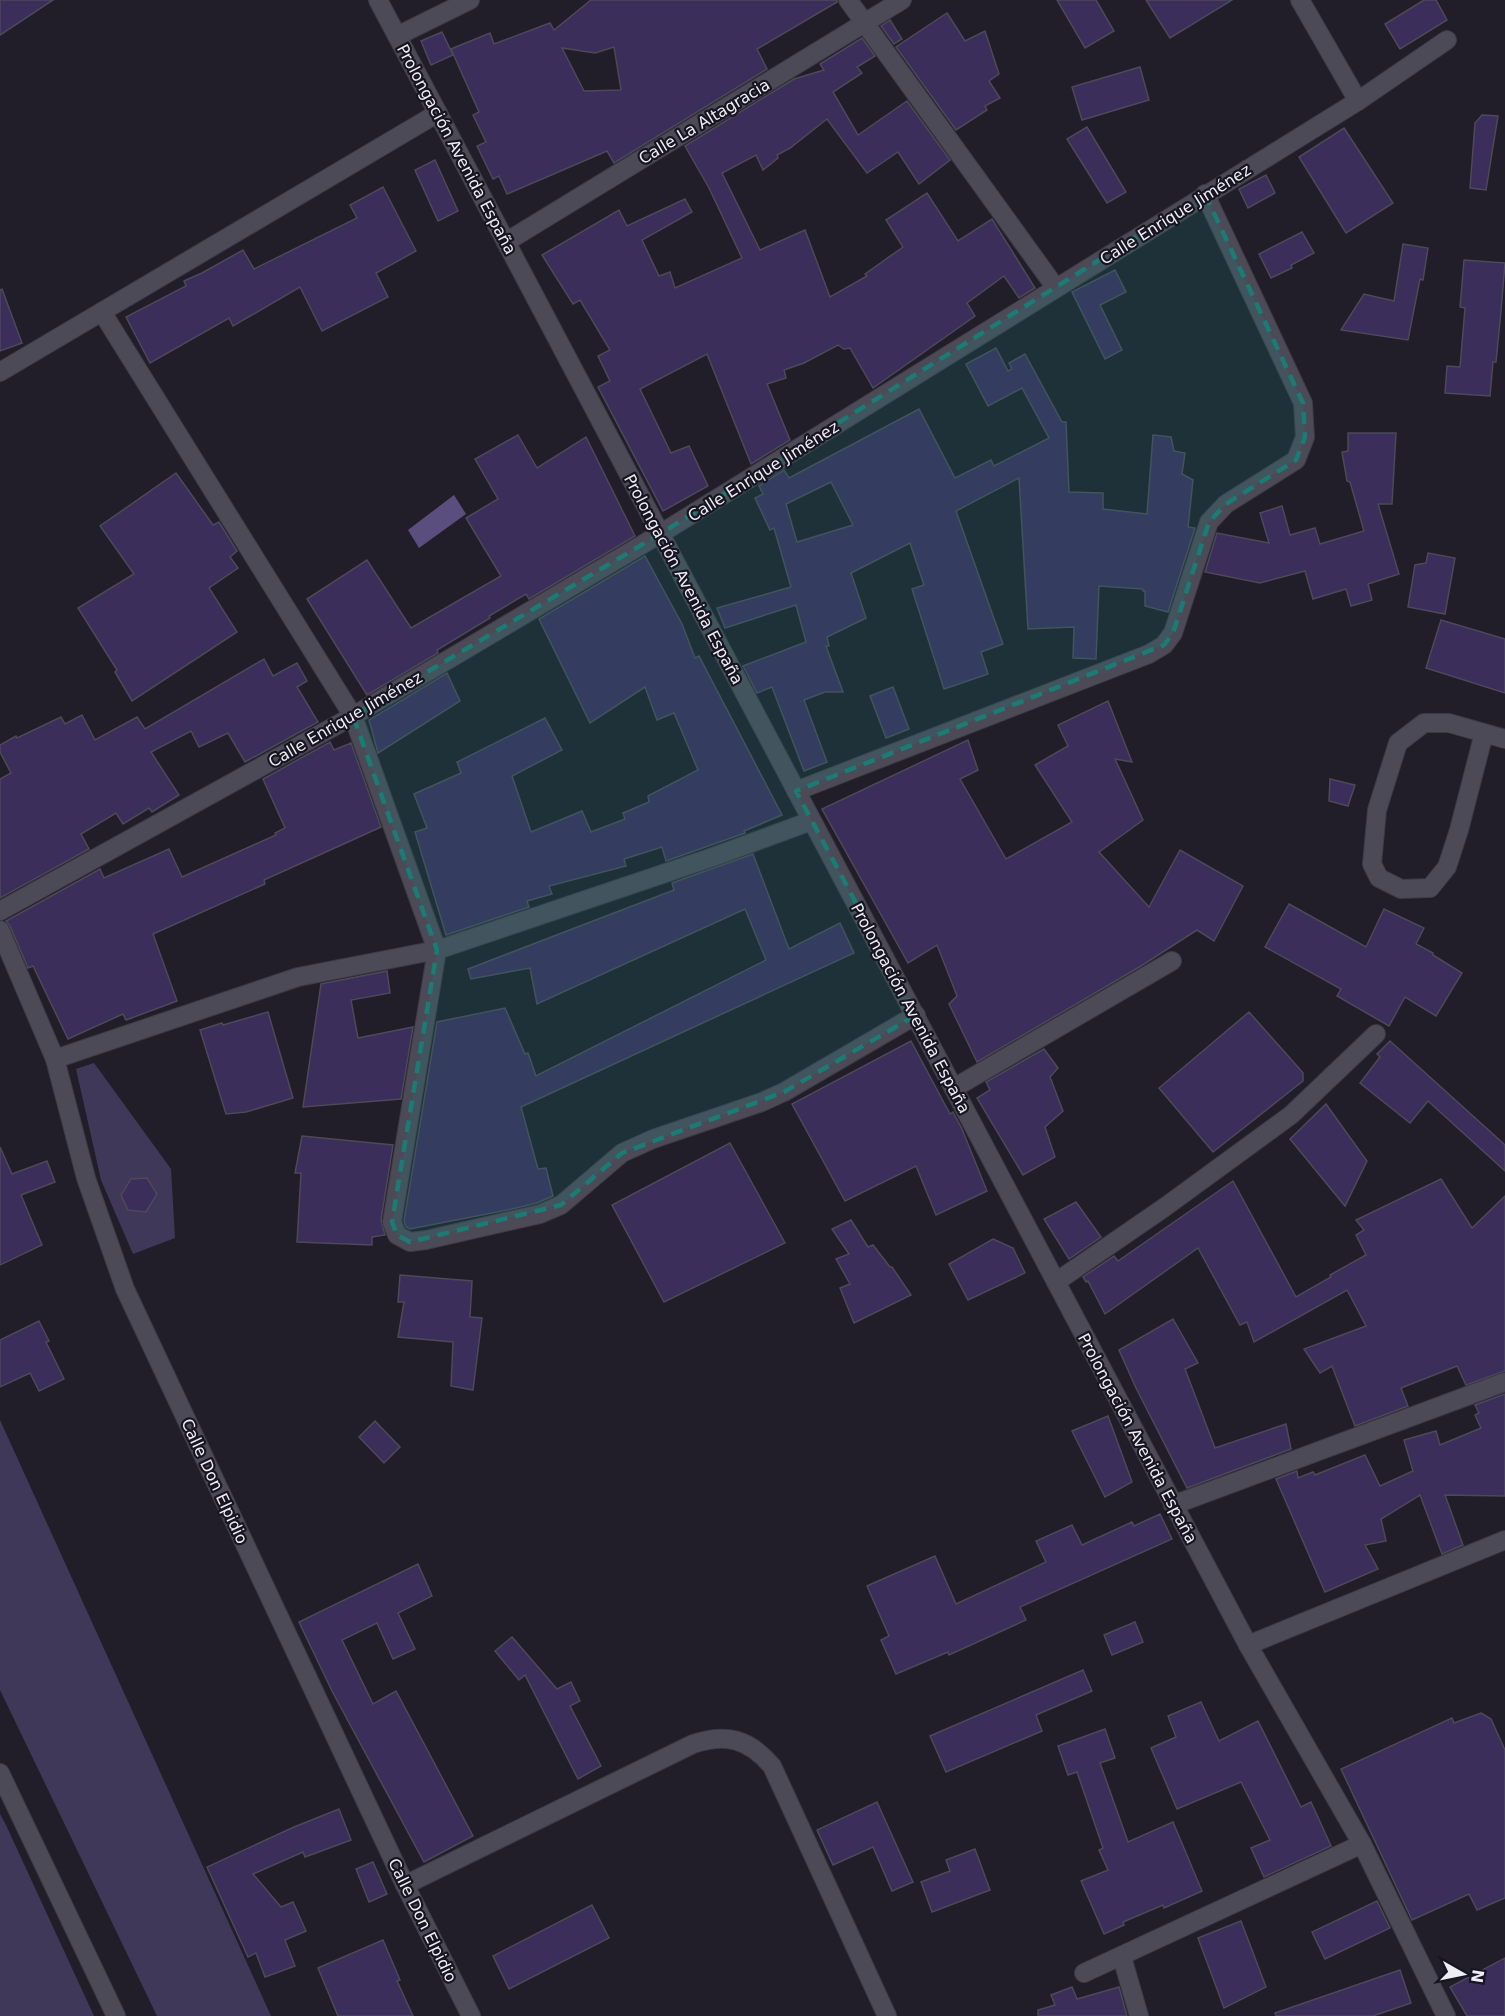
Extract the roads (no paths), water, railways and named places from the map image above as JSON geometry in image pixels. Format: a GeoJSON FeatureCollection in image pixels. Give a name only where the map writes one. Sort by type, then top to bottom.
{"type":"FeatureCollection","features":[{"type":"Feature","properties":{"kind":"street","name":"Prolongación Avenida España"},"geometry":{"type":"LineString","coordinates":[[378,0],[1173,1505],[1248,1645],[1362,1844],[1446,2016]]}},
{"type":"Feature","properties":{"kind":"street"},"geometry":{"type":"LineString","coordinates":[[397,36],[470,0]]}},
{"type":"Feature","properties":{"kind":"street"},"geometry":{"type":"LineString","coordinates":[[848,0],[1056,288]]}},
{"type":"Feature","properties":{"kind":"street","name":"Calle La Altagracia"},"geometry":{"type":"LineString","coordinates":[[506,242],[902,0]]}},
{"type":"Feature","properties":{"kind":"street"},"geometry":{"type":"LineString","coordinates":[[1300,0],[1358,101]]}},
{"type":"Feature","properties":{"kind":"street","name":"Calle Enrique Jiménez"},"geometry":{"type":"LineString","coordinates":[[0,911],[353,716],[660,534],[1358,101],[1447,40]]}},
{"type":"Feature","properties":{"kind":"street"},"geometry":{"type":"LineString","coordinates":[[0,372],[438,112]]}},
{"type":"Feature","properties":{"kind":"street"},"geometry":{"type":"LineString","coordinates":[[796,791],[1138,658],[1164,645],[1173,633],[1209,522],[1226,504],[1296,460],[1305,437],[1303,403],[1205,194]]}},
{"type":"Feature","properties":{"kind":"street"},"geometry":{"type":"LineString","coordinates":[[102,312],[353,716],[437,950],[392,1222],[396,1235],[410,1242],[426,1240],[540,1214],[561,1205],[622,1153],[653,1139],[762,1102],[784,1092],[916,1015]]}},
{"type":"Feature","properties":{"kind":"street"},"geometry":{"type":"LineString","coordinates":[[1484,733],[1460,830],[1447,867],[1430,888],[1401,889],[1379,878],[1372,864],[1377,810],[1398,743],[1424,723],[1449,723],[1484,733],[1505,739]]}},
{"type":"Feature","properties":{"kind":"street"},"geometry":{"type":"LineString","coordinates":[[55,1059],[298,976],[437,950],[692,865],[811,821]]}},
{"type":"Feature","properties":{"kind":"street","name":"Calle Don Elpidio"},"geometry":{"type":"LineString","coordinates":[[0,930],[55,1059],[86,1178],[125,1289],[405,1885],[471,2016]]}},
{"type":"Feature","properties":{"kind":"street"},"geometry":{"type":"LineString","coordinates":[[954,1088],[1172,961]]}},
{"type":"Feature","properties":{"kind":"street"},"geometry":{"type":"LineString","coordinates":[[1056,1282],[1165,1207],[1291,1115],[1376,1034]]}},
{"type":"Feature","properties":{"kind":"street"},"geometry":{"type":"LineString","coordinates":[[1173,1505],[1470,1397],[1505,1382]]}},
{"type":"Feature","properties":{"kind":"street"},"geometry":{"type":"LineString","coordinates":[[1248,1645],[1505,1540]]}},
{"type":"Feature","properties":{"kind":"street"},"geometry":{"type":"LineString","coordinates":[[405,1885],[693,1744],[710,1739],[728,1738],[746,1743],[761,1753],[772,1766],[887,2016]]}},
{"type":"Feature","properties":{"kind":"street"},"geometry":{"type":"LineString","coordinates":[[0,1773],[116,2016]]}},
{"type":"Feature","properties":{"kind":"street"},"geometry":{"type":"LineString","coordinates":[[1084,1973],[1362,1844]]}},
{"type":"Feature","properties":{"kind":"street"},"geometry":{"type":"LineString","coordinates":[[1122,1957],[1139,2016]]}}]}
